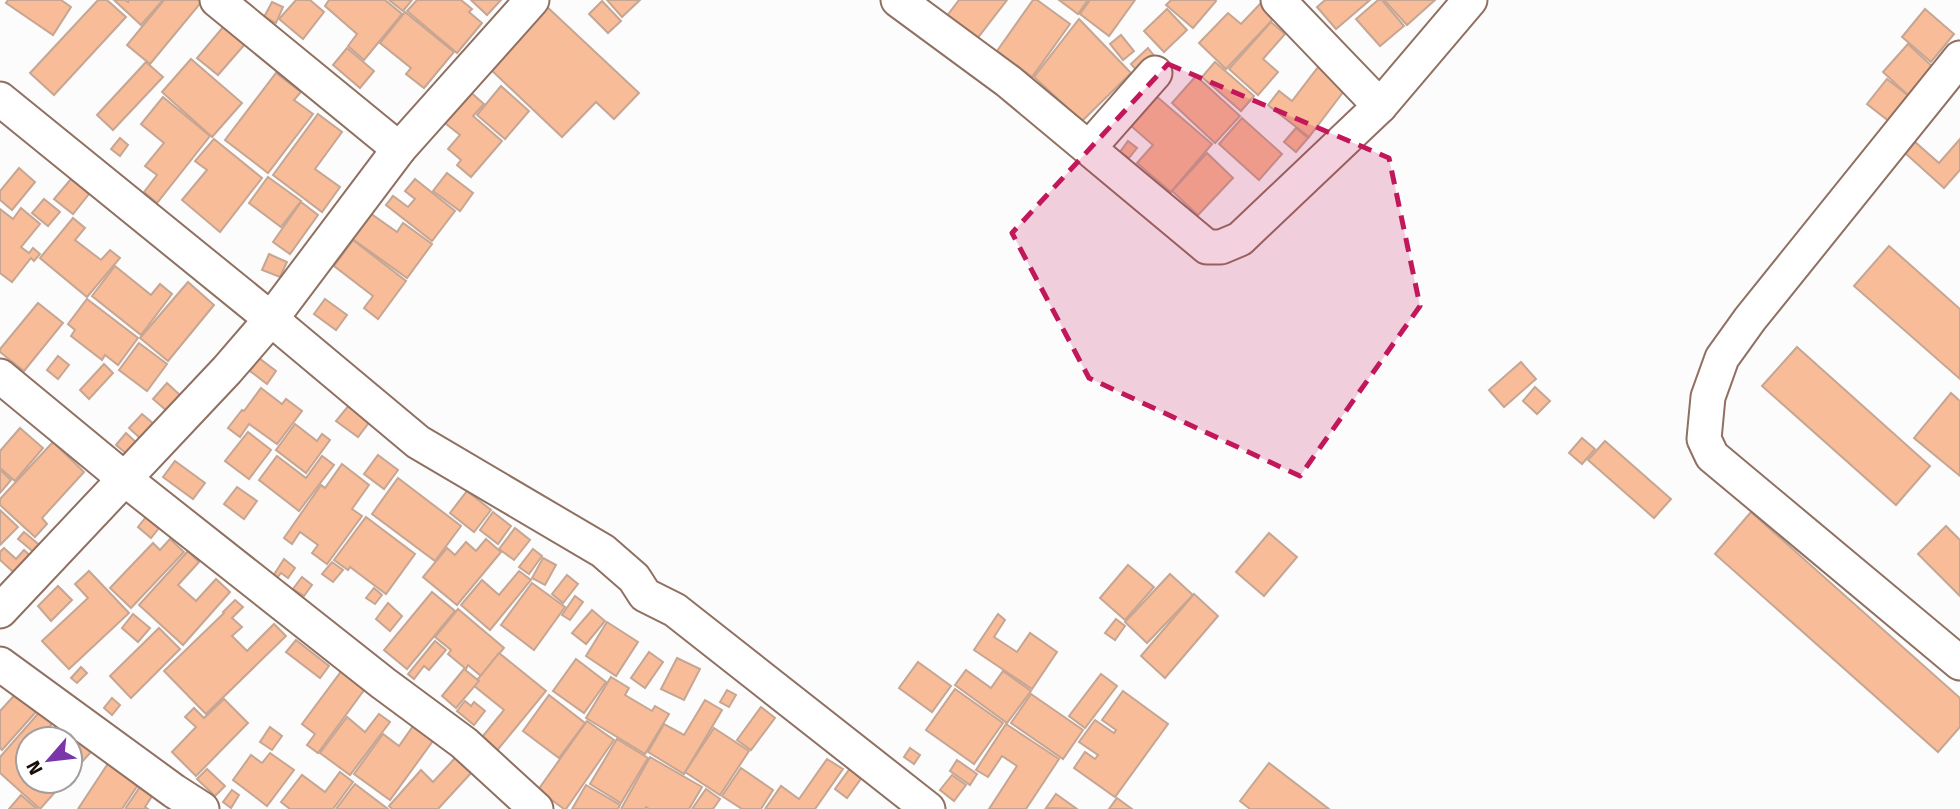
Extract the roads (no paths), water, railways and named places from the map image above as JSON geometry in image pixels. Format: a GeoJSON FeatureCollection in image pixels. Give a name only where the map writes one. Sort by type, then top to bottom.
{"type":"FeatureCollection","features":[{"type":"Feature","properties":{"kind":"street"},"geometry":{"type":"LineString","coordinates":[[217,0],[399,149]]}},
{"type":"Feature","properties":{"kind":"street"},"geometry":{"type":"LineString","coordinates":[[0,611],[227,370],[271,319],[399,149],[532,0]]}},
{"type":"Feature","properties":{"kind":"street"},"geometry":{"type":"LineString","coordinates":[[898,0],[1008,80],[1207,247],[1221,247],[1240,239],[1380,106],[1471,0]]}},
{"type":"Feature","properties":{"kind":"street"},"geometry":{"type":"LineString","coordinates":[[1278,0],[1380,106]]}},
{"type":"Feature","properties":{"kind":"street"},"geometry":{"type":"LineString","coordinates":[[1960,58],[1749,319],[1722,358],[1708,397],[1704,439],[1712,456],[1960,663]]}},
{"type":"Feature","properties":{"kind":"street"},"geometry":{"type":"LineString","coordinates":[[1089,148],[1155,73]]}},
{"type":"Feature","properties":{"kind":"street"},"geometry":{"type":"LineString","coordinates":[[0,99],[418,442],[603,551],[634,578],[645,595],[675,610],[928,809]]}},
{"type":"Feature","properties":{"kind":"street"},"geometry":{"type":"LineString","coordinates":[[0,376],[126,480],[383,683],[464,743],[536,809]]}},
{"type":"Feature","properties":{"kind":"street"},"geometry":{"type":"LineString","coordinates":[[0,664],[202,809]]}}]}
